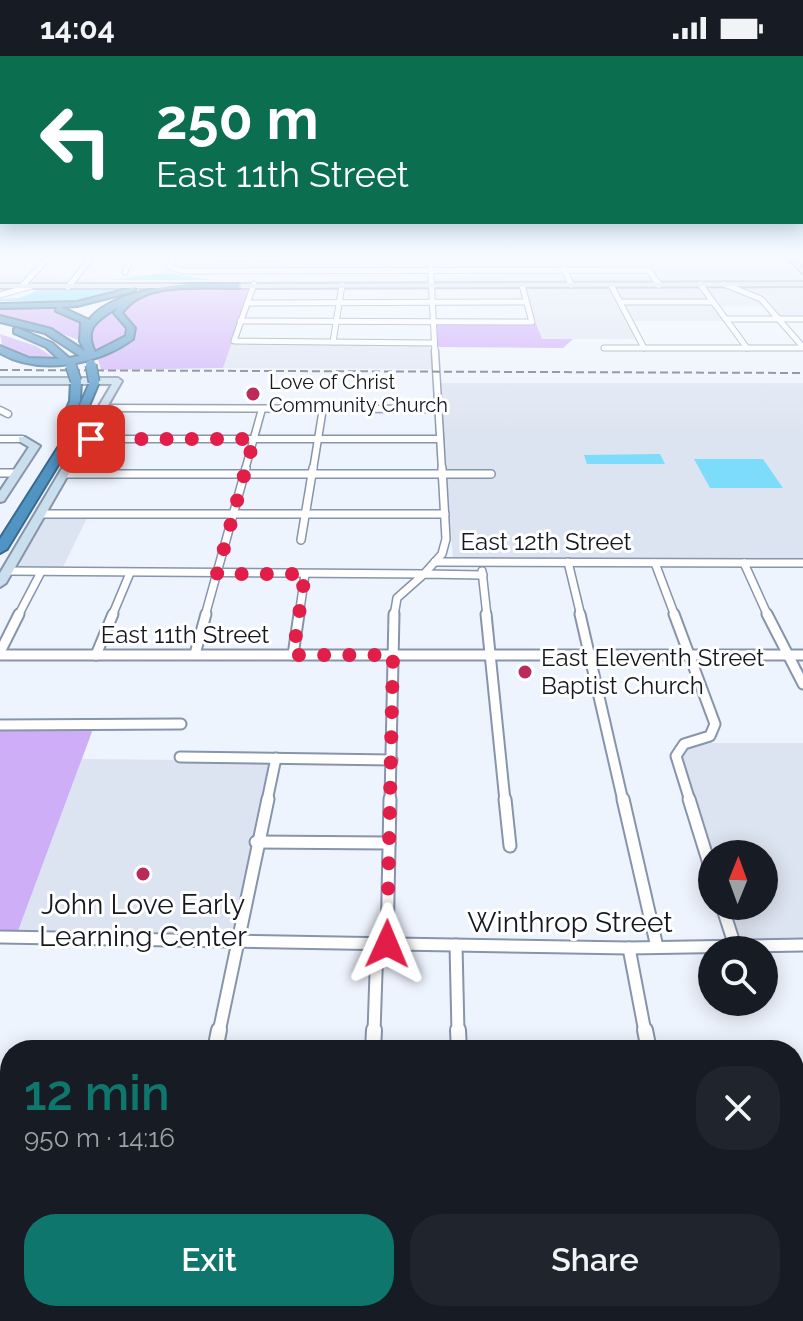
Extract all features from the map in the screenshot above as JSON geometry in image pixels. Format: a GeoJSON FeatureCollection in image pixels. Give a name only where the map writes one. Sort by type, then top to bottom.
{"type":"FeatureCollection","features":[{"type":"Feature","properties":{"kind":"highway"},"geometry":{"type":"LineString","coordinates":[[0,549],[73,432],[94,382],[85,341],[87,329],[81,317]]}},
{"type":"Feature","properties":{"kind":"highway"},"geometry":{"type":"LineString","coordinates":[[87,329],[98,317]]}},
{"type":"Feature","properties":{"kind":"highway"},"geometry":{"type":"LineString","coordinates":[[0,349],[15,357],[39,361],[71,360],[110,350],[130,337],[131,328],[121,317]]}},
{"type":"Feature","properties":{"kind":"highway"},"geometry":{"type":"LineString","coordinates":[[0,319],[48,331],[89,358]]}},
{"type":"Feature","properties":{"kind":"highway"},"geometry":{"type":"LineString","coordinates":[[0,529],[60,434],[73,408],[76,381],[66,361],[41,344],[3,330]]}},
{"type":"Feature","properties":{"kind":"main road"},"geometry":{"type":"LineString","coordinates":[[0,381],[118,381],[0,583]]}},
{"type":"Feature","properties":{"kind":"main road"},"geometry":{"type":"LineString","coordinates":[[0,499],[35,446],[22,439]]}},
{"type":"Feature","properties":{"kind":"street"},"geometry":{"type":"LineString","coordinates":[[242,317],[234,341],[432,343]]}},
{"type":"Feature","properties":{"kind":"street"},"geometry":{"type":"LineString","coordinates":[[333,342],[337,317]]}},
{"type":"Feature","properties":{"kind":"street"},"geometry":{"type":"LineString","coordinates":[[431,317],[446,542],[435,562]]}},
{"type":"Feature","properties":{"kind":"street"},"geometry":{"type":"LineString","coordinates":[[240,321],[532,322],[531,317]]}},
{"type":"Feature","properties":{"kind":"street"},"geometry":{"type":"LineString","coordinates":[[628,317],[644,348]]}},
{"type":"Feature","properties":{"kind":"street"},"geometry":{"type":"LineString","coordinates":[[726,319],[803,319]]}},
{"type":"Feature","properties":{"kind":"street"},"geometry":{"type":"LineString","coordinates":[[726,319],[747,348]]}},
{"type":"Feature","properties":{"kind":"street"},"geometry":{"type":"LineString","coordinates":[[779,319],[803,347]]}},
{"type":"Feature","properties":{"kind":"street"},"geometry":{"type":"LineString","coordinates":[[604,348],[803,347]]}},
{"type":"Feature","properties":{"kind":"street"},"geometry":{"type":"LineString","coordinates":[[103,408],[438,409]]}},
{"type":"Feature","properties":{"kind":"street"},"geometry":{"type":"LineString","coordinates":[[301,540],[323,408]]}},
{"type":"Feature","properties":{"kind":"street"},"geometry":{"type":"LineString","coordinates":[[195,654],[262,409]]}},
{"type":"Feature","properties":{"kind":"street"},"geometry":{"type":"LineString","coordinates":[[0,410],[8,414]]}},
{"type":"Feature","properties":{"kind":"street"},"geometry":{"type":"LineString","coordinates":[[0,439],[22,439]]}},
{"type":"Feature","properties":{"kind":"street"},"geometry":{"type":"LineString","coordinates":[[85,439],[440,439]]}},
{"type":"Feature","properties":{"kind":"street"},"geometry":{"type":"LineString","coordinates":[[0,473],[17,473]]}},
{"type":"Feature","properties":{"kind":"street"},"geometry":{"type":"LineString","coordinates":[[65,474],[491,474]]}},
{"type":"Feature","properties":{"kind":"street"},"geometry":{"type":"LineString","coordinates":[[41,514],[445,514]]}},
{"type":"Feature","properties":{"kind":"street","name":"East 12th Street"},"geometry":{"type":"LineString","coordinates":[[374,1040],[389,843],[397,598],[435,562],[803,563]]}},
{"type":"Feature","properties":{"kind":"street"},"geometry":{"type":"LineString","coordinates":[[481,562],[510,846]]}},
{"type":"Feature","properties":{"kind":"street"},"geometry":{"type":"LineString","coordinates":[[568,562],[657,947]]}},
{"type":"Feature","properties":{"kind":"street"},"geometry":{"type":"LineString","coordinates":[[655,563],[715,731],[710,736],[684,744],[676,756],[702,840]]}},
{"type":"Feature","properties":{"kind":"street"},"geometry":{"type":"LineString","coordinates":[[744,563],[745,571],[803,684]]}},
{"type":"Feature","properties":{"kind":"street"},"geometry":{"type":"LineString","coordinates":[[7,571],[483,575]]}},
{"type":"Feature","properties":{"kind":"street"},"geometry":{"type":"LineString","coordinates":[[0,653],[41,572]]}},
{"type":"Feature","properties":{"kind":"street"},"geometry":{"type":"LineString","coordinates":[[96,655],[130,573]]}},
{"type":"Feature","properties":{"kind":"street"},"geometry":{"type":"LineString","coordinates":[[293,655],[305,574]]}},
{"type":"Feature","properties":{"kind":"street","name":"East 11th Street"},"geometry":{"type":"LineString","coordinates":[[0,653],[803,655]]}},
{"type":"Feature","properties":{"kind":"street"},"geometry":{"type":"LineString","coordinates":[[0,725],[181,724]]}},
{"type":"Feature","properties":{"kind":"street"},"geometry":{"type":"LineString","coordinates":[[180,757],[392,760]]}},
{"type":"Feature","properties":{"kind":"street"},"geometry":{"type":"LineString","coordinates":[[217,1040],[276,758]]}},
{"type":"Feature","properties":{"kind":"street"},"geometry":{"type":"LineString","coordinates":[[256,842],[389,843]]}},
{"type":"Feature","properties":{"kind":"street","name":"Winthrop Street"},"geometry":{"type":"LineString","coordinates":[[0,937],[629,948],[698,946]]}},
{"type":"Feature","properties":{"kind":"street"},"geometry":{"type":"LineString","coordinates":[[456,945],[459,1040]]}},
{"type":"Feature","properties":{"kind":"street","name":"Winthrop Street"},"geometry":{"type":"LineString","coordinates":[[778,945],[803,945]]}},
{"type":"Feature","properties":{"kind":"street"},"geometry":{"type":"LineString","coordinates":[[629,948],[647,1040]]}},
{"type":"Feature","properties":{"kind":"shaded area"},"geometry":{"type":"Polygon","coordinates":[[[5,317],[74,317],[81,320],[81,341],[36,324],[5,317]]]}},
{"type":"Feature","properties":{"kind":"shaded area"},"geometry":{"type":"Polygon","coordinates":[[[102,317],[117,317],[128,327],[128,335],[96,353],[89,335],[92,323],[102,317]]]}},
{"type":"Feature","properties":{"kind":"shaded area"},"geometry":{"type":"Polygon","coordinates":[[[125,317],[240,317],[223,368],[101,370],[97,356],[136,331],[125,317]]]}},
{"type":"Feature","properties":{"kind":"shaded area"},"geometry":{"type":"Polygon","coordinates":[[[535,317],[722,317],[724,321],[634,321],[643,339],[542,339],[535,317]]]}},
{"type":"Feature","properties":{"kind":"shaded area"},"geometry":{"type":"Polygon","coordinates":[[[435,322],[536,323],[542,339],[573,339],[563,348],[438,347],[435,322]]]}},
{"type":"Feature","properties":{"kind":"shaded area"},"geometry":{"type":"Polygon","coordinates":[[[0,334],[36,346],[56,359],[30,359],[3,350],[0,334]]]}},
{"type":"Feature","properties":{"kind":"shaded area"},"geometry":{"type":"Polygon","coordinates":[[[231,343],[430,344],[432,369],[223,368],[231,343]]]}},
{"type":"Feature","properties":{"kind":"shaded area"},"geometry":{"type":"Polygon","coordinates":[[[440,383],[803,383],[803,559],[453,560],[440,383]]]}},
{"type":"Feature","properties":{"kind":"shaded area"},"geometry":{"type":"Polygon","coordinates":[[[43,516],[88,516],[62,569],[12,569],[43,516]]]}},
{"type":"Feature","properties":{"kind":"shaded area"},"geometry":{"type":"Polygon","coordinates":[[[93,729],[18,931],[0,931],[0,730],[93,729]]]}},
{"type":"Feature","properties":{"kind":"shaded area"},"geometry":{"type":"Polygon","coordinates":[[[695,743],[803,743],[803,938],[739,936],[733,920],[778,920],[778,840],[707,840],[681,761],[684,750],[695,743]]]}},
{"type":"Feature","properties":{"kind":"shaded area","name":"John Love Early Learning Center"},"geometry":{"type":"Polygon","coordinates":[[[82,759],[271,761],[236,933],[18,931],[82,759]]]}},
{"type":"Feature","properties":{"kind":"water"},"geometry":{"type":"Polygon","coordinates":[[[660,454],[665,464],[587,464],[584,455],[660,454]]]}},
{"type":"Feature","properties":{"kind":"water"},"geometry":{"type":"Polygon","coordinates":[[[694,459],[763,459],[783,488],[710,488],[694,459]]]}},
{"type":"Feature","properties":{"kind":"railway"},"geometry":{"type":"LineString","coordinates":[[0,370],[803,373]]}},
{"type":"Feature","properties":{"kind":"place","name":"Love of Christ Community Church"},"geometry":{"type":"Point","coordinates":[253,394]}},
{"type":"Feature","properties":{"kind":"place","name":"East Eleventh Street Baptist Church"},"geometry":{"type":"Point","coordinates":[525,672]}},
{"type":"Feature","properties":{"kind":"place","name":"John Love Early Learning Center"},"geometry":{"type":"Point","coordinates":[143,874]}},
{"type":"Feature","properties":{"kind":"route"},"geometry":{"type":"LineString","coordinates":[[91,439],[254,439],[217,574],[305,574],[293,655],[393,655],[387,944]]}}]}
